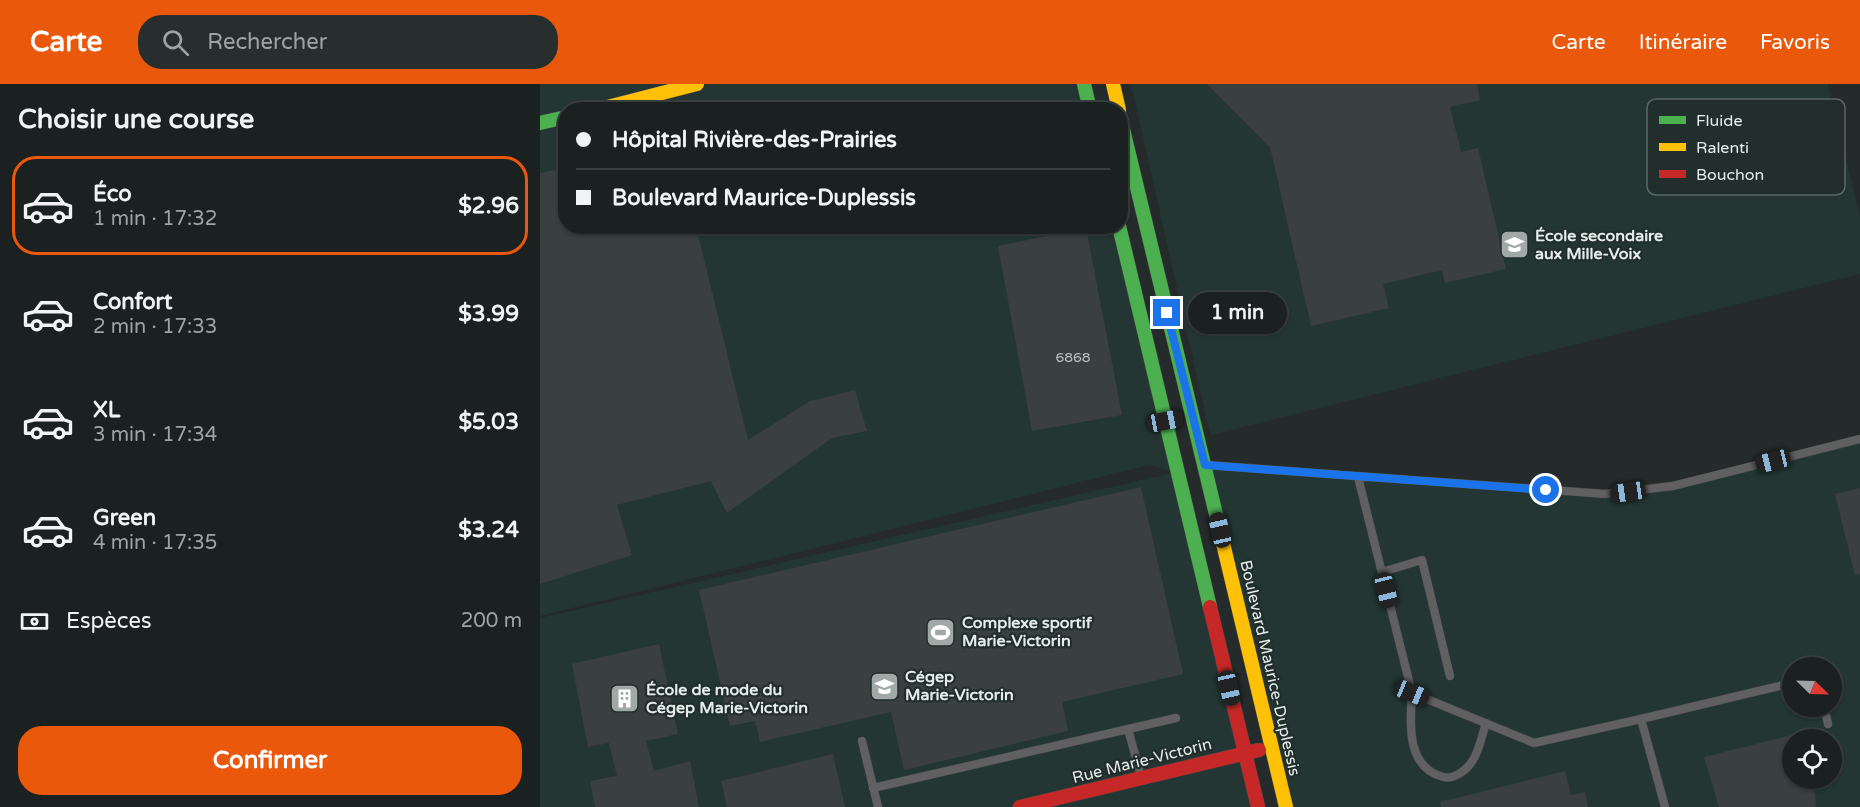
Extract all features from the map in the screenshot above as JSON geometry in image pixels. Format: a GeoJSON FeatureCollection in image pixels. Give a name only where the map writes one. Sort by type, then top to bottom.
{"type":"FeatureCollection","features":[{"type":"Feature","properties":{"kind":"street"},"geometry":{"type":"LineString","coordinates":[[627,102],[697,84]]}},
{"type":"Feature","properties":{"kind":"street"},"geometry":{"type":"LineString","coordinates":[[1084,84],[1088,102]]}},
{"type":"Feature","properties":{"kind":"street"},"geometry":{"type":"LineString","coordinates":[[1113,84],[1117,102]]}},
{"type":"Feature","properties":{"kind":"street"},"geometry":{"type":"LineString","coordinates":[[540,123],[558,119]]}},
{"type":"Feature","properties":{"kind":"street","name":"Boulevard Maurice-Duplessis"},"geometry":{"type":"LineString","coordinates":[[1128,161],[1164,358],[1169,420],[1188,492],[1258,807]]}},
{"type":"Feature","properties":{"kind":"street","name":"Boulevard Maurice-Duplessis"},"geometry":{"type":"LineString","coordinates":[[1122,234],[1164,358],[1205,465],[1206,488],[1286,807]]}},
{"type":"Feature","properties":{"kind":"street","name":"Rue Marie-Victorin"},"geometry":{"type":"LineString","coordinates":[[1020,807],[1271,747]]}},
{"type":"Feature","properties":{"kind":"lane"},"geometry":{"type":"LineString","coordinates":[[1205,465],[1605,495],[1673,486],[1860,439]]}},
{"type":"Feature","properties":{"kind":"lane"},"geometry":{"type":"LineString","coordinates":[[1358,477],[1412,693],[1410,720],[1414,751],[1423,767],[1434,774],[1448,778],[1461,772],[1472,761],[1486,723]]}},
{"type":"Feature","properties":{"kind":"lane"},"geometry":{"type":"LineString","coordinates":[[1382,572],[1422,560],[1450,676]]}},
{"type":"Feature","properties":{"kind":"lane"},"geometry":{"type":"LineString","coordinates":[[1412,693],[1534,742],[1782,685]]}},
{"type":"Feature","properties":{"kind":"lane"},"geometry":{"type":"LineString","coordinates":[[1826,717],[1828,724]]}},
{"type":"Feature","properties":{"kind":"lane"},"geometry":{"type":"LineString","coordinates":[[873,788],[1176,718]]}},
{"type":"Feature","properties":{"kind":"lane"},"geometry":{"type":"LineString","coordinates":[[1641,719],[1665,807]]}},
{"type":"Feature","properties":{"kind":"lane"},"geometry":{"type":"LineString","coordinates":[[1128,729],[1141,778]]}},
{"type":"Feature","properties":{"kind":"lane"},"geometry":{"type":"LineString","coordinates":[[862,741],[878,807]]}},
{"type":"Feature","properties":{"kind":"shaded area"},"geometry":{"type":"Polygon","coordinates":[[[540,84],[1085,84],[1089,102],[558,102],[558,234],[1121,234],[1257,807],[540,807],[540,618],[1177,472],[1149,465],[540,616],[540,84]]]}},
{"type":"Feature","properties":{"kind":"shaded area","name":"École secondaire aux Mille-Voix"},"geometry":{"type":"Polygon","coordinates":[[[1131,84],[1828,84],[1832,99],[1647,99],[1647,195],[1845,195],[1845,155],[1860,217],[1860,274],[1210,435],[1131,84]]]}},
{"type":"Feature","properties":{"kind":"shaded area"},"geometry":{"type":"Polygon","coordinates":[[[1860,434],[1860,807],[1287,807],[1205,465],[1605,494],[1773,461],[1860,434]]]}},
{"type":"Feature","properties":{"kind":"building"},"geometry":{"type":"Polygon","coordinates":[[[1207,84],[1477,84],[1480,100],[1450,107],[1461,152],[1478,148],[1506,269],[1445,283],[1442,270],[1383,284],[1389,308],[1311,326],[1270,147],[1207,84]]]}},
{"type":"Feature","properties":{"kind":"building"},"geometry":{"type":"Polygon","coordinates":[[[558,170],[558,234],[698,234],[748,440],[810,401],[855,390],[867,431],[832,438],[727,513],[711,481],[617,505],[632,555],[540,584],[540,173],[558,170]]]}},
{"type":"Feature","properties":{"kind":"building"},"geometry":{"type":"Polygon","coordinates":[[[1057,234],[1087,234],[1122,415],[1032,431],[998,246],[1057,234]]]}},
{"type":"Feature","properties":{"kind":"building","name":"Complexe sportif Marie-Victorin"},"geometry":{"type":"Polygon","coordinates":[[[1141,487],[1183,674],[1062,702],[1068,731],[904,770],[891,712],[760,742],[755,721],[730,726],[699,590],[1141,487]]]}},
{"type":"Feature","properties":{"kind":"building"},"geometry":{"type":"Polygon","coordinates":[[[1860,488],[1860,574],[1855,575],[1835,494],[1860,488]]]}},
{"type":"Feature","properties":{"kind":"building","name":"École de mode du Cégep Marie-Victorin"},"geometry":{"type":"Polygon","coordinates":[[[659,644],[678,734],[646,741],[654,771],[690,761],[699,807],[595,807],[590,781],[617,776],[609,743],[588,747],[572,664],[659,644]]]}},
{"type":"Feature","properties":{"kind":"building"},"geometry":{"type":"Polygon","coordinates":[[[1782,738],[1782,789],[1815,789],[1816,807],[1719,807],[1704,757],[1782,738]]]}},
{"type":"Feature","properties":{"kind":"building"},"geometry":{"type":"Polygon","coordinates":[[[833,754],[845,807],[727,807],[721,781],[833,754]]]}},
{"type":"Feature","properties":{"kind":"building"},"geometry":{"type":"Polygon","coordinates":[[[1565,771],[1571,795],[1585,792],[1588,807],[1441,807],[1440,802],[1565,771]]]}},
{"type":"Feature","properties":{"kind":"traffic: fast"},"geometry":{"type":"LineString","coordinates":[[1084,84],[1088,102]]}},
{"type":"Feature","properties":{"kind":"traffic: fast"},"geometry":{"type":"LineString","coordinates":[[540,123],[558,119]]}},
{"type":"Feature","properties":{"kind":"traffic: fast"},"geometry":{"type":"LineString","coordinates":[[1128,150],[1221,535]]}},
{"type":"Feature","properties":{"kind":"traffic: fast"},"geometry":{"type":"LineString","coordinates":[[1121,234],[1210,607]]}},
{"type":"Feature","properties":{"kind":"traffic: slow"},"geometry":{"type":"LineString","coordinates":[[627,102],[697,84]]}},
{"type":"Feature","properties":{"kind":"traffic: slow"},"geometry":{"type":"LineString","coordinates":[[1113,84],[1117,102]]}},
{"type":"Feature","properties":{"kind":"traffic: slow"},"geometry":{"type":"LineString","coordinates":[[1221,535],[1286,807]]}},
{"type":"Feature","properties":{"kind":"traffic: jam"},"geometry":{"type":"LineString","coordinates":[[1210,607],[1258,807]]}},
{"type":"Feature","properties":{"kind":"traffic: jam"},"geometry":{"type":"LineString","coordinates":[[1020,807],[1259,750]]}},
{"type":"Feature","properties":{"kind":"place","name":"École secondaire aux Mille-Voix"},"geometry":{"type":"Point","coordinates":[1514,245]}},
{"type":"Feature","properties":{"kind":"place","name":"Complexe sportif Marie-Victorin"},"geometry":{"type":"Point","coordinates":[941,632]}},
{"type":"Feature","properties":{"kind":"place","name":"Cégep Marie-Victorin"},"geometry":{"type":"Point","coordinates":[884,686]}},
{"type":"Feature","properties":{"kind":"place","name":"École de mode du Cégep Marie-Victorin"},"geometry":{"type":"Point","coordinates":[625,699]}},
{"type":"Feature","properties":{"kind":"route"},"geometry":{"type":"LineString","coordinates":[[1167,313],[1205,465],[1546,490]]}}]}
